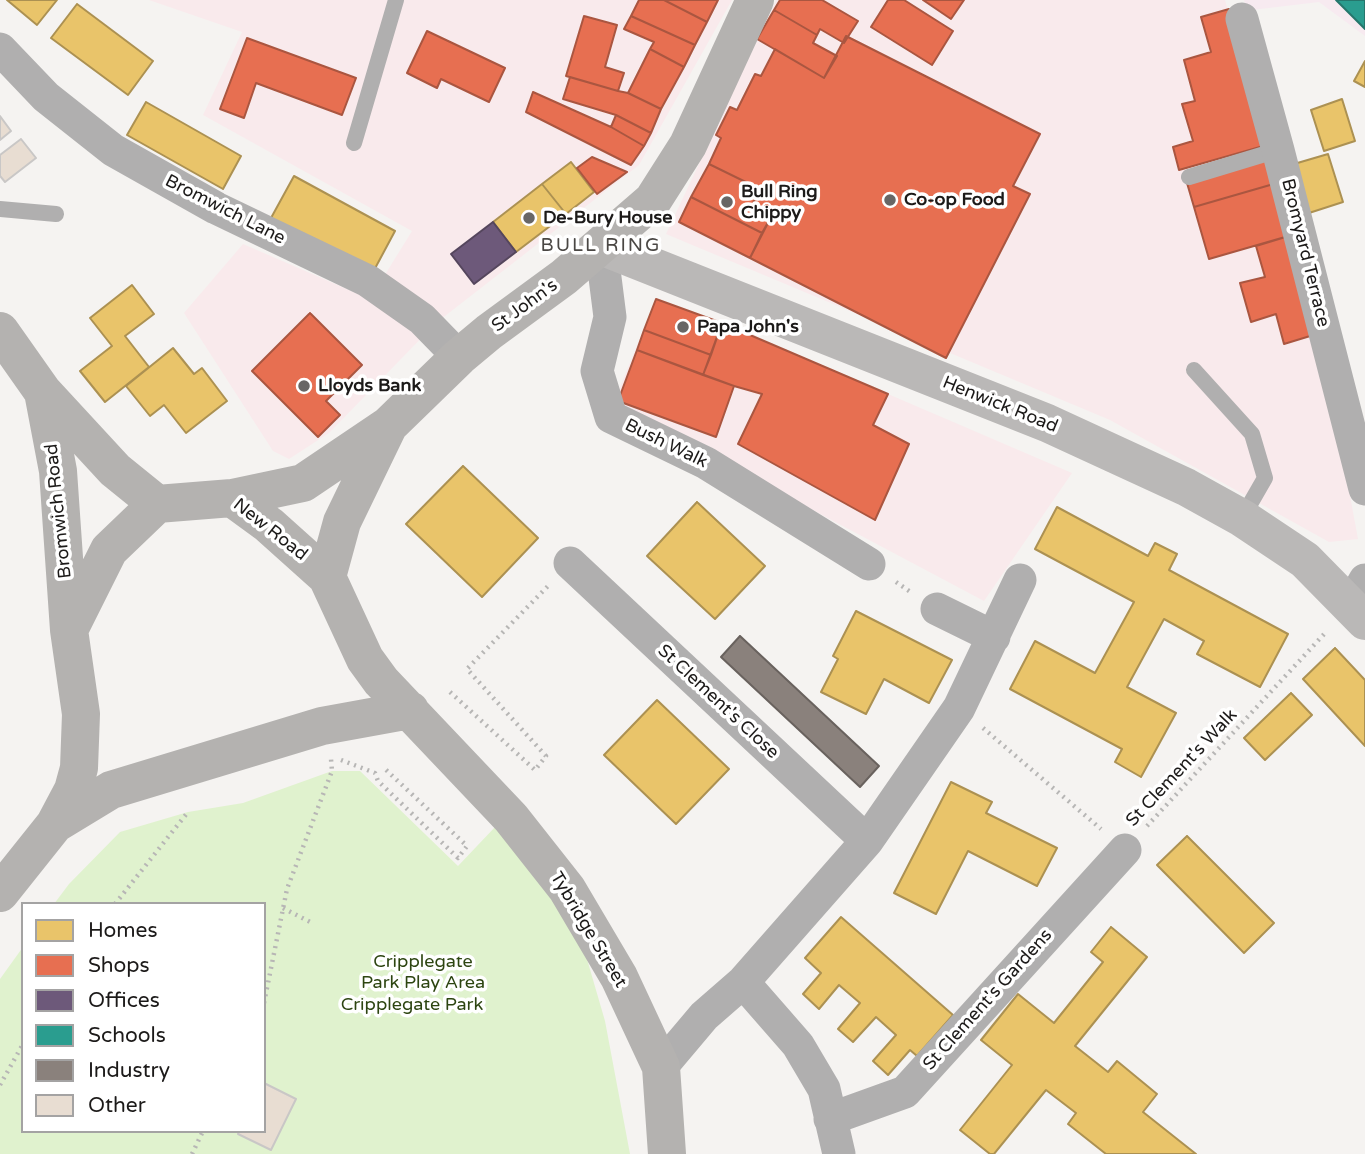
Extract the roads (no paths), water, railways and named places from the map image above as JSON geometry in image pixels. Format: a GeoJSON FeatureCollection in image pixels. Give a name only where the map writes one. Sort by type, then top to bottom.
{"type":"FeatureCollection","features":[{"type":"Feature","properties":{"kind":"main road","name":"St John's"},"geometry":{"type":"LineString","coordinates":[[232,498],[303,483],[389,425],[459,356],[564,277],[653,200],[688,145],[755,0]]}},
{"type":"Feature","properties":{"kind":"main road","name":"Henwick Road"},"geometry":{"type":"LineString","coordinates":[[601,246],[1047,423],[1186,487],[1242,518],[1305,560],[1360,602]]}},
{"type":"Feature","properties":{"kind":"main road","name":"Bromwich Road"},"geometry":{"type":"LineString","coordinates":[[0,331],[43,392],[115,470],[158,503]]}},
{"type":"Feature","properties":{"kind":"main road","name":"Bromwich Road"},"geometry":{"type":"LineString","coordinates":[[43,392],[58,471],[69,630]]}},
{"type":"Feature","properties":{"kind":"main road","name":"St John's"},"geometry":{"type":"LineString","coordinates":[[327,577],[342,522],[389,425]]}},
{"type":"Feature","properties":{"kind":"main road","name":"New Road"},"geometry":{"type":"LineString","coordinates":[[158,503],[232,498],[269,525],[327,577],[365,659],[381,681],[410,710]]}},
{"type":"Feature","properties":{"kind":"main road"},"geometry":{"type":"LineString","coordinates":[[0,893],[55,824],[73,790],[79,768],[81,714],[69,630],[109,550],[158,503]]}},
{"type":"Feature","properties":{"kind":"main road"},"geometry":{"type":"LineString","coordinates":[[55,824],[111,790],[322,726],[410,710]]}},
{"type":"Feature","properties":{"kind":"main road","name":"Tybridge Street"},"geometry":{"type":"LineString","coordinates":[[410,710],[511,818],[567,889],[619,978],[661,1067],[667,1154]]}},
{"type":"Feature","properties":{"kind":"street","name":"Bromyard Terrace"},"geometry":{"type":"LineString","coordinates":[[1242,19],[1365,489]]}},
{"type":"Feature","properties":{"kind":"street","name":"Bromwich Lane"},"geometry":{"type":"LineString","coordinates":[[0,49],[46,97],[113,150],[216,208],[368,281],[422,318],[459,356]]}},
{"type":"Feature","properties":{"kind":"street","name":"Bush Walk"},"geometry":{"type":"LineString","coordinates":[[601,246],[610,317],[597,371],[611,417],[706,463],[869,564]]}},
{"type":"Feature","properties":{"kind":"street","name":"St Clement's Close"},"geometry":{"type":"LineString","coordinates":[[570,563],[867,841]]}},
{"type":"Feature","properties":{"kind":"street"},"geometry":{"type":"LineString","coordinates":[[661,1067],[704,1016],[743,982],[867,841],[959,708],[1020,580]]}},
{"type":"Feature","properties":{"kind":"street"},"geometry":{"type":"LineString","coordinates":[[937,609],[994,637]]}},
{"type":"Feature","properties":{"kind":"street","name":"St Clement's Gardens"},"geometry":{"type":"LineString","coordinates":[[830,1119],[905,1092],[1125,850]]}},
{"type":"Feature","properties":{"kind":"street"},"geometry":{"type":"LineString","coordinates":[[743,982],[798,1045],[824,1088],[839,1154]]}},
{"type":"Feature","properties":{"kind":"lane"},"geometry":{"type":"LineString","coordinates":[[354,143],[396,0]]}},
{"type":"Feature","properties":{"kind":"lane"},"geometry":{"type":"LineString","coordinates":[[1189,177],[1278,150]]}},
{"type":"Feature","properties":{"kind":"lane"},"geometry":{"type":"LineString","coordinates":[[0,209],[56,214]]}},
{"type":"Feature","properties":{"kind":"lane"},"geometry":{"type":"LineString","coordinates":[[1194,370],[1252,434],[1265,478],[1242,518]]}},
{"type":"Feature","properties":{"kind":"place","name":"Co-op Food"},"geometry":{"type":"Point","coordinates":[890,200]}},
{"type":"Feature","properties":{"kind":"place","name":"Bull Ring Chippy"},"geometry":{"type":"Point","coordinates":[727,202]}},
{"type":"Feature","properties":{"kind":"place","name":"De-Bury House"},"geometry":{"type":"Point","coordinates":[529,218]}},
{"type":"Feature","properties":{"kind":"place","name":"Papa John's"},"geometry":{"type":"Point","coordinates":[683,327]}},
{"type":"Feature","properties":{"kind":"place","name":"Lloyds Bank"},"geometry":{"type":"Point","coordinates":[304,386]}},
{"type":"Feature","properties":{"kind":"district","name":"BULL RING"},"geometry":{"type":"Point","coordinates":[601,246]}},
{"type":"Feature","properties":{"kind":"park label","name":"Cripplegate Park Play Area"},"geometry":{"type":"Point","coordinates":[423,972]}},
{"type":"Feature","properties":{"kind":"park label","name":"Cripplegate Park"},"geometry":{"type":"Point","coordinates":[412,1005]}}]}
